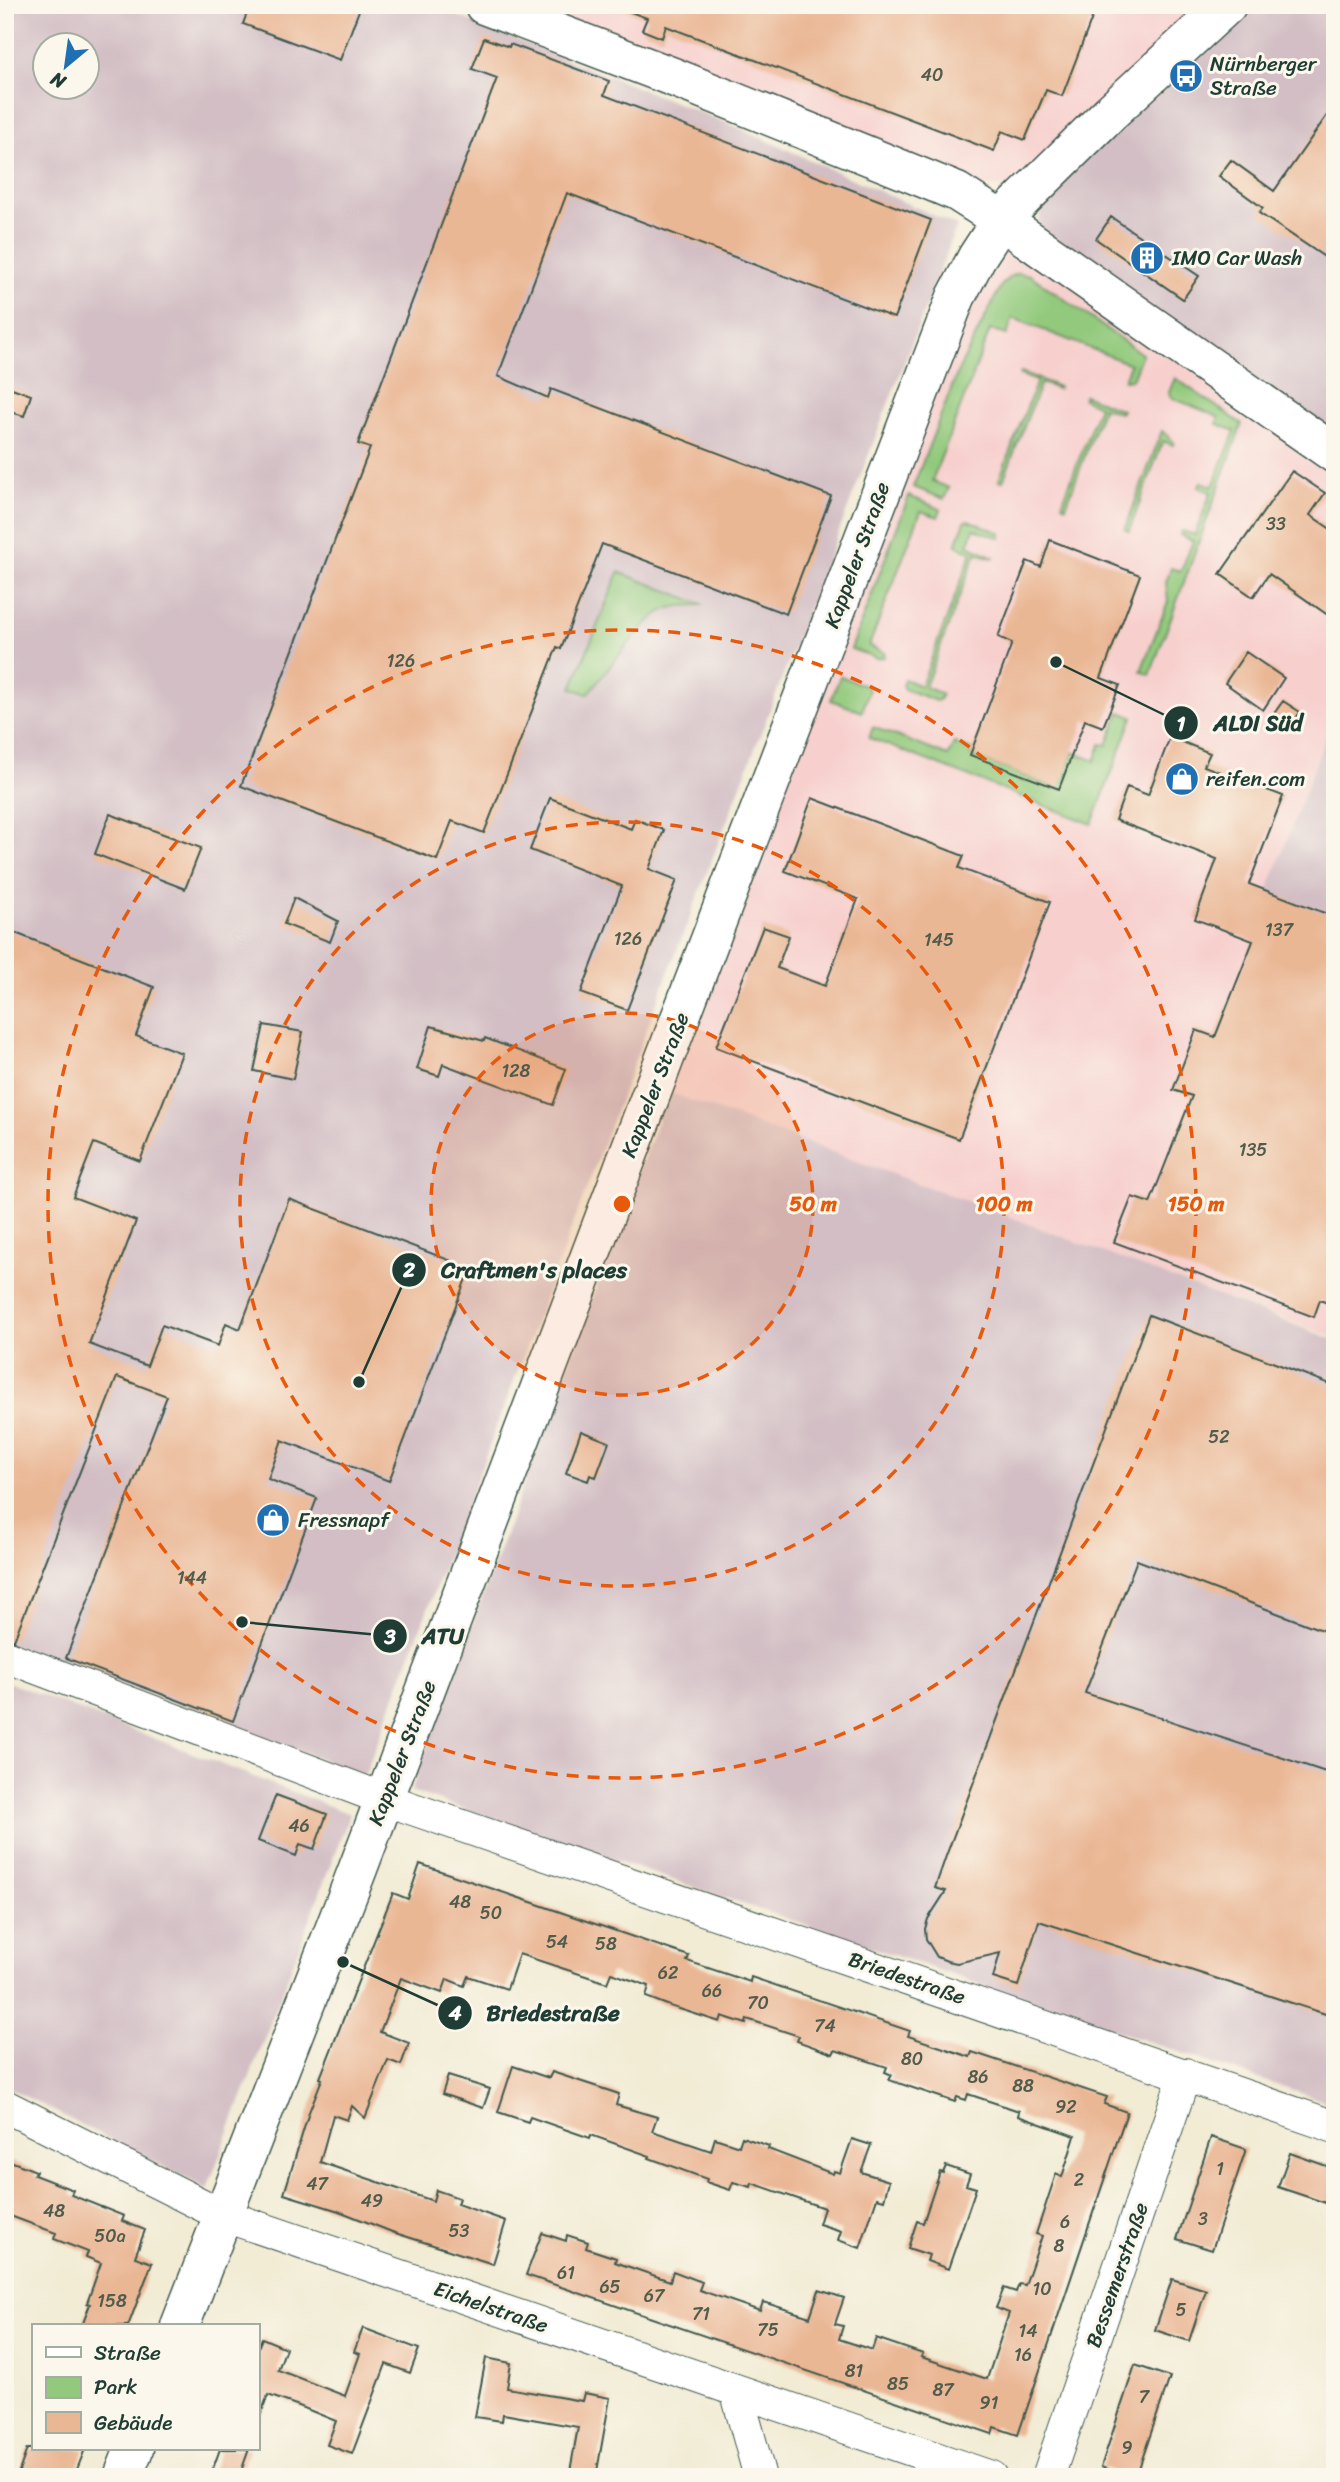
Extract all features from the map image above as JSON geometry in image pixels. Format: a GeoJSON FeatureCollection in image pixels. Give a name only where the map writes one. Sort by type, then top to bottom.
{"type":"FeatureCollection","features":[{"type":"Feature","properties":{"kind":"street"},"geometry":{"type":"LineString","coordinates":[[485,5],[957,192],[1335,454]]}},
{"type":"Feature","properties":{"kind":"street","name":"Kappeler Straße"},"geometry":{"type":"LineString","coordinates":[[181,2324],[384,1799],[956,296],[1001,220],[1111,112],[1227,5]]}},
{"type":"Feature","properties":{"kind":"street","name":"Briedestraße"},"geometry":{"type":"LineString","coordinates":[[5,1656],[384,1799],[1335,2127]]}},
{"type":"Feature","properties":{"kind":"street","name":"Bessemerstraße"},"geometry":{"type":"LineString","coordinates":[[1048,2477],[1185,2074]]}},
{"type":"Feature","properties":{"kind":"street","name":"Eichelstraße"},"geometry":{"type":"LineString","coordinates":[[5,2106],[222,2215],[991,2477]]}},
{"type":"Feature","properties":{"kind":"street"},"geometry":{"type":"LineString","coordinates":[[736,2390],[760,2477]]}},
{"type":"Feature","properties":{"kind":"street"},"geometry":{"type":"LineString","coordinates":[[123,2477],[134,2450]]}},
{"type":"Feature","properties":{"kind":"shaded area"},"geometry":{"type":"Polygon","coordinates":[[[5,5],[430,5],[737,127],[957,226],[660,994],[365,1775],[5,1642],[5,5]]]}},
{"type":"Feature","properties":{"kind":"shaded area"},"geometry":{"type":"Polygon","coordinates":[[[510,5],[1209,5],[1024,188],[969,186],[510,5]]]}},
{"type":"Feature","properties":{"kind":"shaded area"},"geometry":{"type":"Polygon","coordinates":[[[1246,5],[1335,5],[1335,445],[1066,257],[1038,222],[1052,181],[1246,5]]]}},
{"type":"Feature","properties":{"kind":"shaded area"},"geometry":{"type":"Polygon","coordinates":[[[1030,253],[1335,465],[1335,710],[1267,893],[1335,920],[1335,1338],[668,1092],[944,346],[998,254],[1030,253]]]}},
{"type":"Feature","properties":{"kind":"shaded area"},"geometry":{"type":"Polygon","coordinates":[[[1335,711],[1335,919],[1267,893],[1335,711]]]}},
{"type":"Feature","properties":{"kind":"shaded area"},"geometry":{"type":"Polygon","coordinates":[[[668,1092],[1335,1340],[1335,2105],[411,1791],[668,1092]]]}},
{"type":"Feature","properties":{"kind":"shaded area"},"geometry":{"type":"Polygon","coordinates":[[[5,1681],[350,1814],[207,2189],[5,2086],[5,1681]]]}},
{"type":"Feature","properties":{"kind":"green space"},"geometry":{"type":"Polygon","coordinates":[[[1018,273],[1030,275],[1142,354],[1132,379],[1124,380],[1130,364],[1013,318],[1007,335],[990,330],[932,481],[949,488],[944,499],[913,487],[959,369],[1001,286],[1009,277],[1018,273]]]}},
{"type":"Feature","properties":{"kind":"green space"},"geometry":{"type":"Polygon","coordinates":[[[1021,372],[1059,387],[1058,389],[1041,383],[1003,481],[999,480],[1037,381],[1020,375],[1021,372]]]}},
{"type":"Feature","properties":{"kind":"green space"},"geometry":{"type":"Polygon","coordinates":[[[1175,378],[1242,424],[1150,675],[1141,671],[1168,602],[1166,582],[1171,568],[1181,571],[1193,541],[1180,535],[1182,531],[1195,535],[1211,492],[1198,487],[1201,482],[1213,486],[1235,431],[1217,424],[1219,417],[1170,397],[1169,392],[1175,378]]]}},
{"type":"Feature","properties":{"kind":"green space"},"geometry":{"type":"Polygon","coordinates":[[[1084,395],[1122,410],[1120,413],[1103,407],[1066,506],[1062,504],[1099,406],[1083,399],[1084,395]]]}},
{"type":"Feature","properties":{"kind":"green space"},"geometry":{"type":"Polygon","coordinates":[[[1162,431],[1174,442],[1173,445],[1163,441],[1129,531],[1125,529],[1162,431]]]}},
{"type":"Feature","properties":{"kind":"green space"},"geometry":{"type":"Polygon","coordinates":[[[909,496],[941,509],[938,517],[921,511],[869,646],[885,653],[884,657],[876,658],[851,649],[909,496]]]}},
{"type":"Feature","properties":{"kind":"green space"},"geometry":{"type":"Polygon","coordinates":[[[965,521],[1001,533],[1001,538],[974,529],[968,545],[994,557],[976,553],[925,687],[942,694],[936,701],[904,689],[902,685],[904,679],[921,686],[972,552],[956,545],[965,521]]]}},
{"type":"Feature","properties":{"kind":"green space"},"geometry":{"type":"Polygon","coordinates":[[[619,572],[704,605],[687,605],[661,612],[633,638],[588,694],[572,688],[619,572]]]}},
{"type":"Feature","properties":{"kind":"green space"},"geometry":{"type":"Polygon","coordinates":[[[840,676],[869,689],[862,712],[831,700],[840,676]]]}},
{"type":"Feature","properties":{"kind":"green space"},"geometry":{"type":"Polygon","coordinates":[[[1120,712],[1133,717],[1092,824],[869,738],[873,727],[948,756],[954,743],[972,750],[970,755],[1058,789],[1073,752],[1095,761],[1101,744],[1107,745],[1120,712]]]}},
{"type":"Feature","properties":{"kind":"building"},"geometry":{"type":"Polygon","coordinates":[[[250,5],[361,5],[340,60],[243,24],[250,5]]]}},
{"type":"Feature","properties":{"kind":"building"},"geometry":{"type":"Polygon","coordinates":[[[617,5],[1097,5],[1062,96],[1046,90],[1025,140],[1002,131],[994,151],[666,26],[662,38],[642,30],[647,18],[617,5]]]}},
{"type":"Feature","properties":{"kind":"building"},"geometry":{"type":"Polygon","coordinates":[[[484,38],[509,47],[510,44],[609,81],[604,95],[931,220],[894,318],[567,193],[498,376],[548,398],[551,389],[831,496],[786,614],[602,544],[561,649],[557,647],[484,833],[452,821],[437,860],[241,786],[370,448],[358,444],[497,78],[472,69],[484,38]]]}},
{"type":"Feature","properties":{"kind":"building"},"geometry":{"type":"Polygon","coordinates":[[[1335,104],[1335,264],[1259,213],[1263,208],[1219,176],[1231,160],[1274,191],[1335,104]]]}},
{"type":"Feature","properties":{"kind":"building","name":"IMO Car Wash"},"geometry":{"type":"Polygon","coordinates":[[[1111,217],[1199,276],[1183,299],[1096,239],[1111,217]]]}},
{"type":"Feature","properties":{"kind":"building"},"geometry":{"type":"Polygon","coordinates":[[[12,388],[31,395],[24,416],[5,410],[12,388]]]}},
{"type":"Feature","properties":{"kind":"building"},"geometry":{"type":"Polygon","coordinates":[[[1292,471],[1325,493],[1310,515],[1335,532],[1335,620],[1269,574],[1253,597],[1220,574],[1292,471]]]}},
{"type":"Feature","properties":{"kind":"building"},"geometry":{"type":"Polygon","coordinates":[[[1050,540],[1140,575],[1101,678],[1120,685],[1103,727],[1085,720],[1059,789],[970,755],[1012,643],[998,637],[1027,561],[1041,567],[1050,540]]]}},
{"type":"Feature","properties":{"kind":"building"},"geometry":{"type":"Polygon","coordinates":[[[1246,652],[1284,678],[1263,710],[1225,683],[1246,652]]]}},
{"type":"Feature","properties":{"kind":"building"},"geometry":{"type":"Polygon","coordinates":[[[1283,701],[1300,712],[1288,731],[1270,719],[1283,701]]]}},
{"type":"Feature","properties":{"kind":"building"},"geometry":{"type":"Polygon","coordinates":[[[1170,737],[1210,753],[1204,766],[1283,796],[1249,884],[1335,917],[1335,1306],[1320,1300],[1314,1317],[1114,1242],[1132,1197],[1150,1203],[1192,1096],[1173,1090],[1196,1030],[1215,1037],[1253,941],[1195,919],[1217,859],[1115,820],[1127,787],[1148,795],[1170,737]]]}},
{"type":"Feature","properties":{"kind":"building"},"geometry":{"type":"Polygon","coordinates":[[[550,798],[631,829],[635,819],[664,830],[649,869],[677,880],[627,1010],[581,993],[622,886],[530,850],[550,798]]]}},
{"type":"Feature","properties":{"kind":"building"},"geometry":{"type":"Polygon","coordinates":[[[812,798],[964,856],[959,868],[1050,902],[959,1139],[716,1047],[763,927],[789,936],[777,968],[825,986],[858,899],[785,871],[812,798]]]}},
{"type":"Feature","properties":{"kind":"building"},"geometry":{"type":"Polygon","coordinates":[[[110,814],[201,848],[185,889],[95,854],[110,814]]]}},
{"type":"Feature","properties":{"kind":"building"},"geometry":{"type":"Polygon","coordinates":[[[294,898],[338,921],[330,942],[284,924],[294,898]]]}},
{"type":"Feature","properties":{"kind":"building"},"geometry":{"type":"Polygon","coordinates":[[[5,929],[154,987],[136,1036],[182,1053],[140,1161],[94,1143],[73,1197],[136,1221],[89,1344],[147,1366],[162,1325],[218,1346],[226,1323],[240,1329],[289,1199],[470,1268],[389,1481],[282,1440],[268,1479],[317,1498],[233,1721],[66,1658],[167,1396],[117,1377],[14,1640],[5,1638],[5,929]]]}},
{"type":"Feature","properties":{"kind":"building"},"geometry":{"type":"Polygon","coordinates":[[[264,1025],[303,1032],[293,1079],[254,1071],[264,1025]]]}},
{"type":"Feature","properties":{"kind":"building"},"geometry":{"type":"Polygon","coordinates":[[[431,1026],[484,1041],[485,1038],[566,1069],[553,1105],[443,1064],[439,1076],[417,1069],[431,1026]]]}},
{"type":"Feature","properties":{"kind":"building"},"geometry":{"type":"Polygon","coordinates":[[[1149,1315],[1335,1386],[1335,1635],[1137,1560],[1085,1693],[1335,1775],[1335,2017],[1039,1921],[1018,1986],[993,1978],[1000,1953],[957,1963],[937,1957],[926,1939],[928,1919],[946,1891],[935,1888],[946,1856],[1149,1315]]]}},
{"type":"Feature","properties":{"kind":"building"},"geometry":{"type":"Polygon","coordinates":[[[581,1431],[609,1442],[596,1477],[590,1475],[588,1481],[566,1473],[581,1431]]]}},
{"type":"Feature","properties":{"kind":"building"},"geometry":{"type":"Polygon","coordinates":[[[276,1795],[327,1814],[314,1849],[300,1844],[296,1856],[258,1841],[276,1795]]]}},
{"type":"Feature","properties":{"kind":"building"},"geometry":{"type":"Polygon","coordinates":[[[420,1864],[689,1956],[687,1961],[750,1982],[751,1977],[910,2031],[908,2036],[970,2057],[972,2052],[1107,2097],[1104,2104],[1127,2112],[1018,2435],[994,2427],[992,2434],[526,2275],[542,2233],[566,2241],[567,2235],[588,2242],[586,2248],[616,2258],[615,2262],[670,2281],[673,2271],[702,2282],[699,2290],[760,2311],[763,2302],[810,2317],[819,2290],[844,2298],[835,2324],[843,2326],[839,2339],[872,2350],[876,2338],[923,2354],[921,2357],[987,2379],[1009,2313],[996,2308],[1004,2288],[1016,2292],[1019,2284],[1025,2285],[1042,2236],[1036,2234],[1056,2174],[1062,2177],[1075,2136],[1018,2116],[1019,2111],[968,2094],[966,2100],[957,2097],[955,2102],[889,2080],[892,2075],[885,2072],[887,2067],[835,2050],[833,2054],[797,2041],[799,2036],[747,2019],[746,2024],[722,2016],[720,2022],[670,2006],[646,1997],[649,1986],[611,1973],[607,1983],[519,1954],[507,1989],[468,1976],[464,1986],[447,1979],[442,1993],[401,1978],[380,2032],[409,2043],[401,2065],[388,2060],[365,2118],[352,2106],[347,2120],[333,2115],[320,2162],[433,2201],[436,2190],[459,2198],[457,2204],[506,2221],[493,2264],[284,2194],[322,2079],[320,2078],[393,1893],[408,1899],[420,1864]]]}},
{"type":"Feature","properties":{"kind":"building"},"geometry":{"type":"Polygon","coordinates":[[[513,2066],[549,2078],[552,2072],[619,2094],[616,2105],[657,2117],[652,2131],[711,2151],[715,2138],[739,2146],[742,2137],[833,2174],[834,2171],[840,2173],[852,2139],[871,2145],[861,2172],[889,2181],[884,2200],[877,2198],[860,2248],[838,2240],[841,2231],[819,2224],[824,2208],[752,2183],[751,2187],[733,2182],[730,2190],[649,2158],[650,2156],[591,2135],[590,2138],[530,2117],[528,2122],[498,2112],[513,2066]]]}},
{"type":"Feature","properties":{"kind":"building"},"geometry":{"type":"Polygon","coordinates":[[[448,2076],[490,2089],[483,2108],[442,2094],[448,2076]]]}},
{"type":"Feature","properties":{"kind":"building"},"geometry":{"type":"Polygon","coordinates":[[[1211,2137],[1246,2149],[1212,2250],[1177,2239],[1211,2137]]]}},
{"type":"Feature","properties":{"kind":"building"},"geometry":{"type":"Polygon","coordinates":[[[1290,2153],[1335,2169],[1335,2206],[1278,2187],[1290,2153]]]}},
{"type":"Feature","properties":{"kind":"building"},"geometry":{"type":"Polygon","coordinates":[[[5,2159],[36,2171],[34,2175],[73,2190],[71,2195],[124,2216],[122,2221],[145,2230],[135,2257],[152,2263],[129,2324],[83,2324],[101,2263],[86,2257],[88,2252],[54,2239],[56,2233],[5,2214],[5,2159]]]}},
{"type":"Feature","properties":{"kind":"building"},"geometry":{"type":"Polygon","coordinates":[[[946,2166],[970,2174],[966,2185],[976,2188],[948,2269],[927,2261],[929,2255],[908,2248],[917,2221],[923,2223],[940,2172],[943,2173],[946,2166]]]}},
{"type":"Feature","properties":{"kind":"building"},"geometry":{"type":"Polygon","coordinates":[[[1172,2279],[1206,2290],[1189,2341],[1155,2330],[1172,2279]]]}},
{"type":"Feature","properties":{"kind":"building"},"geometry":{"type":"Polygon","coordinates":[[[363,2328],[419,2349],[410,2373],[386,2364],[352,2454],[327,2445],[336,2421],[299,2406],[268,2395],[259,2419],[259,2345],[262,2338],[286,2348],[278,2370],[345,2396],[360,2354],[354,2352],[363,2328]]]}},
{"type":"Feature","properties":{"kind":"building"},"geometry":{"type":"Polygon","coordinates":[[[486,2358],[511,2363],[507,2388],[582,2401],[584,2393],[610,2398],[596,2477],[569,2477],[578,2427],[503,2414],[502,2421],[475,2417],[486,2358]]]}},
{"type":"Feature","properties":{"kind":"building"},"geometry":{"type":"Polygon","coordinates":[[[1135,2365],[1170,2377],[1136,2477],[1129,2477],[1101,2467],[1135,2365]]]}},
{"type":"Feature","properties":{"kind":"building"},"geometry":{"type":"Polygon","coordinates":[[[27,2449],[85,2450],[74,2477],[17,2477],[27,2449]]]}},
{"type":"Feature","properties":{"kind":"building"},"geometry":{"type":"Polygon","coordinates":[[[220,2450],[249,2450],[239,2477],[210,2477],[220,2450]]]}},
{"type":"Feature","properties":{"kind":"place","name":"Nürnberger Straße"},"geometry":{"type":"Point","coordinates":[1186,76]}},
{"type":"Feature","properties":{"kind":"place","name":"IMO Car Wash"},"geometry":{"type":"Point","coordinates":[1147,258]}},
{"type":"Feature","properties":{"kind":"place","name":"ALDI Süd"},"geometry":{"type":"Point","coordinates":[1056,662]}},
{"type":"Feature","properties":{"kind":"place","name":"reifen.com"},"geometry":{"type":"Point","coordinates":[1182,779]}},
{"type":"Feature","properties":{"kind":"place","name":"Craftmen's places"},"geometry":{"type":"Point","coordinates":[359,1382]}},
{"type":"Feature","properties":{"kind":"place","name":"Fressnapf"},"geometry":{"type":"Point","coordinates":[273,1520]}},
{"type":"Feature","properties":{"kind":"place","name":"ATU"},"geometry":{"type":"Point","coordinates":[242,1622]}},
{"type":"Feature","properties":{"kind":"place","name":"Briedestraße"},"geometry":{"type":"Point","coordinates":[343,1962]}}]}
